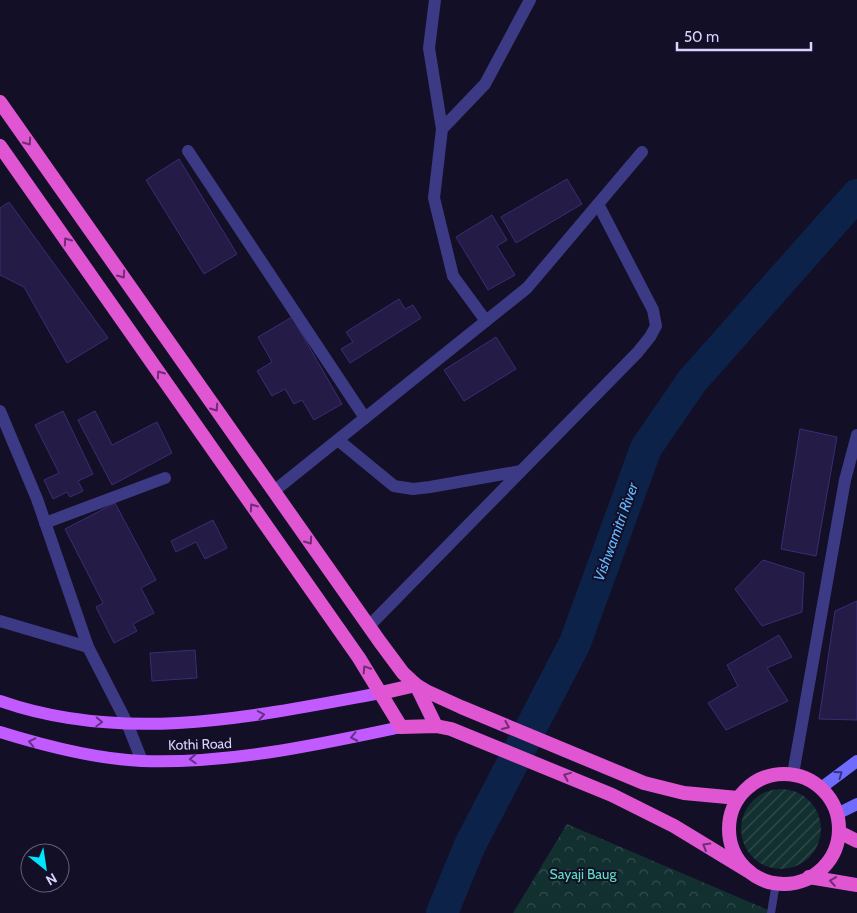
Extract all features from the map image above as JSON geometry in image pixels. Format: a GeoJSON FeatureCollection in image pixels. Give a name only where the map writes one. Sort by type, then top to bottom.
{"type":"FeatureCollection","features":[{"type":"Feature","properties":{"kind":"highway"},"geometry":{"type":"LineString","coordinates":[[0,102],[403,673],[426,692],[644,783],[684,793],[738,798]]}},
{"type":"Feature","properties":{"kind":"highway"},"geometry":{"type":"LineString","coordinates":[[0,146],[359,658],[401,728],[436,726],[452,729],[612,795],[674,826],[761,879],[776,883],[792,883],[809,878],[824,866],[834,850],[839,832],[837,814],[831,800],[821,788],[808,779],[793,774],[777,774],[762,778],[749,786],[738,798],[731,812],[728,828],[730,844],[737,859],[748,871]]}},
{"type":"Feature","properties":{"kind":"highway"},"geometry":{"type":"LineString","coordinates":[[381,693],[416,685]]}},
{"type":"Feature","properties":{"kind":"highway"},"geometry":{"type":"LineString","coordinates":[[416,685],[436,726]]}},
{"type":"Feature","properties":{"kind":"highway"},"geometry":{"type":"LineString","coordinates":[[839,832],[857,841]]}},
{"type":"Feature","properties":{"kind":"highway"},"geometry":{"type":"LineString","coordinates":[[809,878],[857,885]]}},
{"type":"Feature","properties":{"kind":"main road","name":"Kothi Road"},"geometry":{"type":"LineString","coordinates":[[0,701],[50,715],[90,722],[127,724],[202,722],[256,716],[381,693]]}},
{"type":"Feature","properties":{"kind":"main road","name":"Kothi Road"},"geometry":{"type":"LineString","coordinates":[[0,732],[38,743],[102,757],[142,761],[238,758],[401,728]]}},
{"type":"Feature","properties":{"kind":"main road"},"geometry":{"type":"LineString","coordinates":[[821,788],[857,761]]}},
{"type":"Feature","properties":{"kind":"main road"},"geometry":{"type":"LineString","coordinates":[[837,814],[857,804]]}},
{"type":"Feature","properties":{"kind":"street"},"geometry":{"type":"LineString","coordinates":[[435,0],[429,48],[442,129],[434,198],[453,276],[486,321]]}},
{"type":"Feature","properties":{"kind":"street"},"geometry":{"type":"LineString","coordinates":[[442,129],[485,84],[530,0]]}},
{"type":"Feature","properties":{"kind":"street"},"geometry":{"type":"LineString","coordinates":[[188,151],[365,418]]}},
{"type":"Feature","properties":{"kind":"street"},"geometry":{"type":"LineString","coordinates":[[274,491],[527,288],[642,152]]}},
{"type":"Feature","properties":{"kind":"street"},"geometry":{"type":"LineString","coordinates":[[369,626],[637,353],[656,326],[653,310],[598,204]]}},
{"type":"Feature","properties":{"kind":"street"},"geometry":{"type":"LineString","coordinates":[[0,411],[45,523],[88,647],[127,724],[142,761]]}},
{"type":"Feature","properties":{"kind":"street"},"geometry":{"type":"LineString","coordinates":[[793,774],[845,480],[857,436]]}},
{"type":"Feature","properties":{"kind":"street"},"geometry":{"type":"LineString","coordinates":[[338,440],[394,486],[413,489],[522,471]]}},
{"type":"Feature","properties":{"kind":"street"},"geometry":{"type":"LineString","coordinates":[[45,523],[166,478]]}},
{"type":"Feature","properties":{"kind":"street"},"geometry":{"type":"LineString","coordinates":[[0,621],[88,647]]}},
{"type":"Feature","properties":{"kind":"lane"},"geometry":{"type":"LineString","coordinates":[[771,913],[776,883]]}},
{"type":"Feature","properties":{"kind":"green space"},"geometry":{"type":"Polygon","coordinates":[[[781,789],[796,792],[809,801],[818,814],[821,829],[818,844],[809,857],[796,866],[781,869],[766,866],[753,857],[744,844],[741,829],[744,814],[753,801],[766,792],[781,789]]]}},
{"type":"Feature","properties":{"kind":"green space","name":"Sayaji Baug"},"geometry":{"type":"Polygon","coordinates":[[[567,824],[775,913],[513,913],[567,824]]]}},
{"type":"Feature","properties":{"kind":"building"},"geometry":{"type":"Polygon","coordinates":[[[179,159],[237,254],[204,274],[146,180],[179,159]]]}},
{"type":"Feature","properties":{"kind":"building"},"geometry":{"type":"Polygon","coordinates":[[[567,179],[582,204],[516,243],[501,217],[567,179]]]}},
{"type":"Feature","properties":{"kind":"building"},"geometry":{"type":"Polygon","coordinates":[[[9,202],[108,338],[67,363],[24,287],[0,275],[0,208],[9,202]]]}},
{"type":"Feature","properties":{"kind":"building"},"geometry":{"type":"Polygon","coordinates":[[[492,215],[507,240],[497,246],[515,275],[488,290],[456,237],[492,215]]]}},
{"type":"Feature","properties":{"kind":"building"},"geometry":{"type":"Polygon","coordinates":[[[399,299],[405,309],[413,305],[421,318],[350,363],[341,349],[353,342],[346,332],[399,299]]]}},
{"type":"Feature","properties":{"kind":"building"},"geometry":{"type":"Polygon","coordinates":[[[292,317],[342,404],[314,420],[302,400],[294,404],[285,389],[272,396],[257,371],[272,362],[258,337],[292,317]]]}},
{"type":"Feature","properties":{"kind":"building"},"geometry":{"type":"Polygon","coordinates":[[[496,337],[516,369],[464,401],[444,370],[496,337]]]}},
{"type":"Feature","properties":{"kind":"building"},"geometry":{"type":"Polygon","coordinates":[[[63,411],[93,474],[78,481],[83,491],[70,497],[67,492],[53,499],[44,480],[59,473],[35,425],[63,411]]]}},
{"type":"Feature","properties":{"kind":"building"},"geometry":{"type":"Polygon","coordinates":[[[95,411],[112,445],[157,422],[172,453],[112,485],[78,420],[95,411]]]}},
{"type":"Feature","properties":{"kind":"building"},"geometry":{"type":"Polygon","coordinates":[[[800,429],[837,437],[816,556],[781,549],[800,429]]]}},
{"type":"Feature","properties":{"kind":"building"},"geometry":{"type":"Polygon","coordinates":[[[115,503],[156,580],[141,588],[154,613],[133,624],[137,631],[114,643],[96,607],[103,603],[65,529],[115,503]]]}},
{"type":"Feature","properties":{"kind":"building"},"geometry":{"type":"Polygon","coordinates":[[[213,520],[227,548],[205,559],[196,542],[176,552],[171,541],[213,520]]]}},
{"type":"Feature","properties":{"kind":"building"},"geometry":{"type":"Polygon","coordinates":[[[763,560],[804,573],[802,612],[762,626],[735,589],[763,560]]]}},
{"type":"Feature","properties":{"kind":"building"},"geometry":{"type":"Polygon","coordinates":[[[857,601],[857,720],[819,719],[835,611],[857,601]]]}},
{"type":"Feature","properties":{"kind":"building"},"geometry":{"type":"Polygon","coordinates":[[[779,635],[792,657],[767,668],[788,701],[726,730],[708,703],[738,686],[727,665],[779,635]]]}},
{"type":"Feature","properties":{"kind":"building"},"geometry":{"type":"Polygon","coordinates":[[[195,650],[197,678],[152,681],[150,653],[195,650]]]}},
{"type":"Feature","properties":{"kind":"waterway","name":"Vishwamitri River"},"geometry":{"type":"LineString","coordinates":[[442,913],[470,845],[575,643],[646,448],[692,381],[857,195]]}}]}
